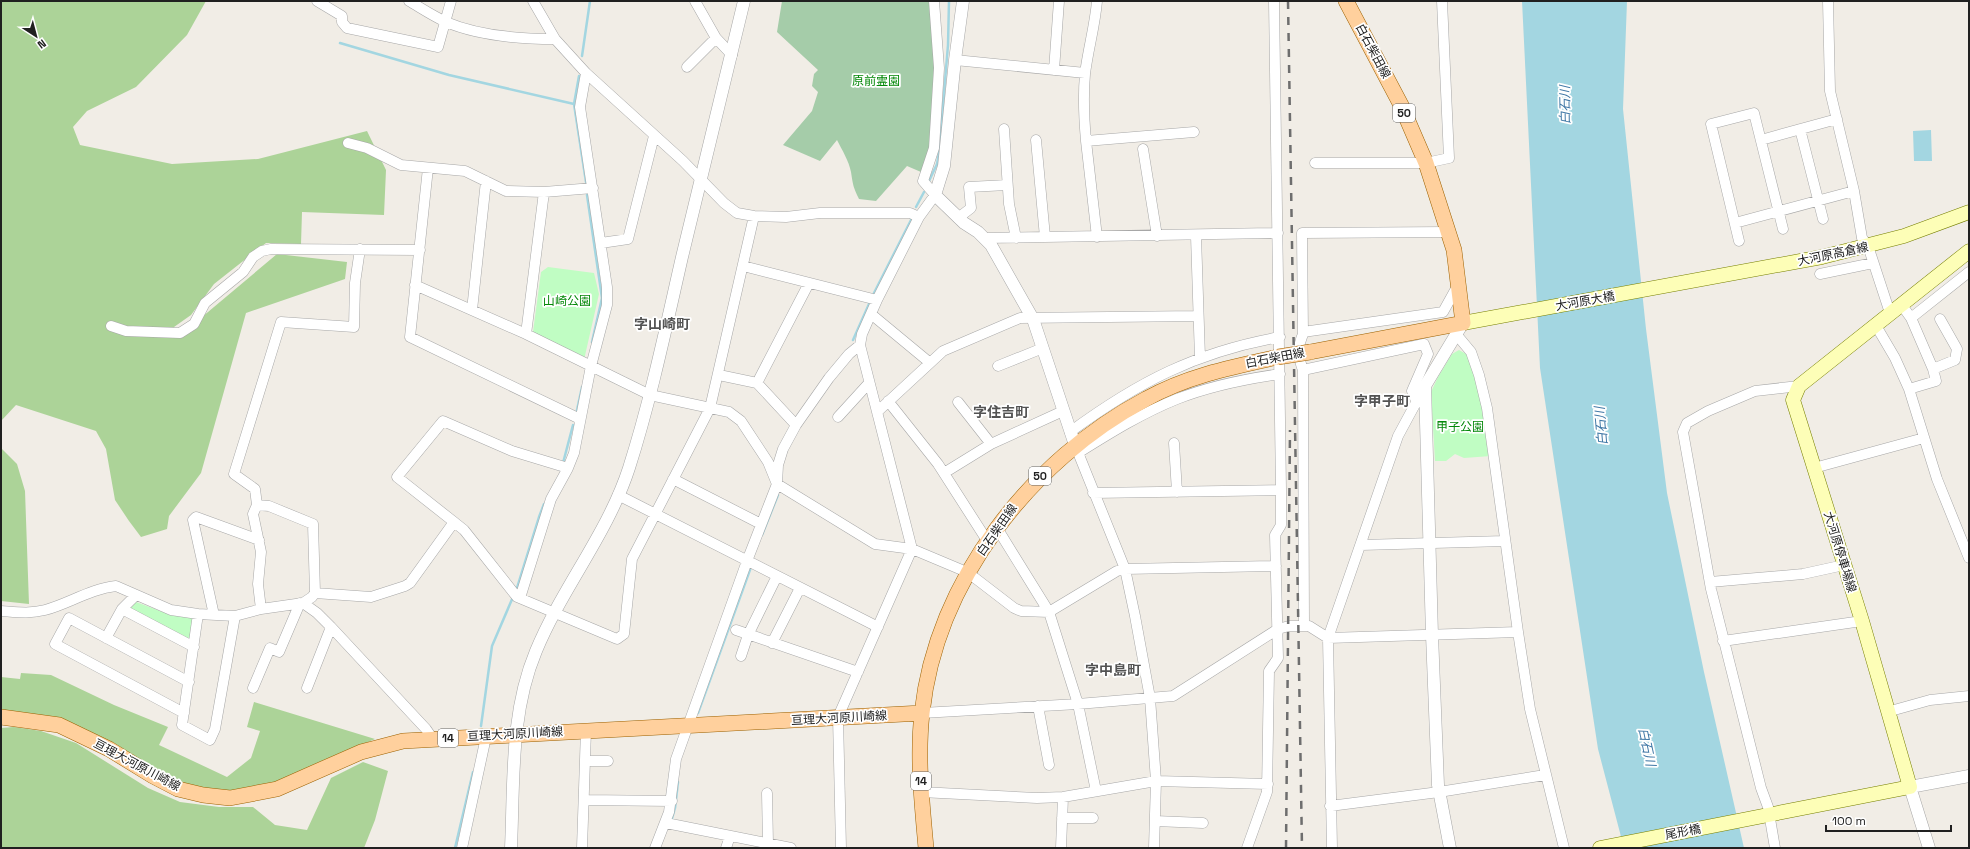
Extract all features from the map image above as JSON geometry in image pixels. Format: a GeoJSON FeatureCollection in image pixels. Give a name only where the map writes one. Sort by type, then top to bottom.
{"type":"FeatureCollection","features":[{"type":"Feature","properties":{"kind":"main road","name":"白石柴田線"},"geometry":{"type":"LineString","coordinates":[[922,713],[931,668],[939,640],[955,600],[968,574],[997,528],[1022,496],[1041,475],[1075,444],[1146,399],[1183,382],[1217,370],[1278,357],[1465,326],[1454,250],[1426,163],[1401,105],[1346,1]]}},
{"type":"Feature","properties":{"kind":"main road","name":"大河原高倉線"},"geometry":{"type":"LineString","coordinates":[[1693,281],[1868,246],[1904,236],[1969,212]]}},
{"type":"Feature","properties":{"kind":"main road"},"geometry":{"type":"LineString","coordinates":[[1799,386],[1895,308],[1969,251]]}},
{"type":"Feature","properties":{"kind":"main road","name":"大河原大橋"},"geometry":{"type":"LineString","coordinates":[[1465,326],[1693,281]]}},
{"type":"Feature","properties":{"kind":"main road","name":"大河原停車場線"},"geometry":{"type":"LineString","coordinates":[[1799,386],[1793,400],[1862,621],[1887,712],[1910,787]]}},
{"type":"Feature","properties":{"kind":"main road","name":"亘理大河原川崎線"},"geometry":{"type":"LineString","coordinates":[[1,717],[59,725],[109,749],[153,776],[178,789],[204,795],[230,798],[277,789],[361,752],[382,745],[433,739],[922,713]]}},
{"type":"Feature","properties":{"kind":"main road","name":"14"},"geometry":{"type":"LineString","coordinates":[[922,713],[920,755],[921,792],[926,848]]}},
{"type":"Feature","properties":{"kind":"main road"},"geometry":{"type":"LineString","coordinates":[[1767,815],[1910,787]]}},
{"type":"Feature","properties":{"kind":"main road","name":"尾形橋"},"geometry":{"type":"LineString","coordinates":[[1600,848],[1767,815]]}},
{"type":"Feature","properties":{"kind":"street"},"geometry":{"type":"LineString","coordinates":[[317,1],[342,16],[342,22],[347,28],[438,47],[451,1]]}},
{"type":"Feature","properties":{"kind":"street"},"geometry":{"type":"LineString","coordinates":[[409,1],[446,22],[465,29],[536,39],[555,39]]}},
{"type":"Feature","properties":{"kind":"street"},"geometry":{"type":"LineString","coordinates":[[533,1],[555,39],[586,73],[724,203],[738,212],[754,216],[786,217],[820,213],[910,213],[919,217]]}},
{"type":"Feature","properties":{"kind":"street"},"geometry":{"type":"LineString","coordinates":[[696,1],[716,38],[732,55]]}},
{"type":"Feature","properties":{"kind":"street"},"geometry":{"type":"LineString","coordinates":[[511,848],[518,712],[527,676],[536,650],[618,495],[628,472],[650,395],[744,1]]}},
{"type":"Feature","properties":{"kind":"street"},"geometry":{"type":"LineString","coordinates":[[934,1],[939,68],[934,148],[923,181],[958,218],[985,238],[997,254],[1033,319],[1063,411],[1093,493],[1125,569],[1150,698],[1156,781],[1154,848]]}},
{"type":"Feature","properties":{"kind":"street"},"geometry":{"type":"LineString","coordinates":[[841,848],[838,717],[912,549],[860,345],[862,334],[877,300],[919,217],[935,195],[944,166],[955,60],[964,1]]}},
{"type":"Feature","properties":{"kind":"street"},"geometry":{"type":"LineString","coordinates":[[1054,70],[1059,1]]}},
{"type":"Feature","properties":{"kind":"street"},"geometry":{"type":"LineString","coordinates":[[1097,1],[1095,26],[1085,73],[1084,118],[1098,237]]}},
{"type":"Feature","properties":{"kind":"street"},"geometry":{"type":"LineString","coordinates":[[1247,848],[1267,792],[1269,671],[1278,658],[1275,535],[1281,525],[1281,490],[1274,1]]}},
{"type":"Feature","properties":{"kind":"street"},"geometry":{"type":"LineString","coordinates":[[1315,163],[1426,163],[1449,158],[1442,1]]}},
{"type":"Feature","properties":{"kind":"street"},"geometry":{"type":"LineString","coordinates":[[1828,1],[1830,91],[1854,191],[1862,238],[1868,246],[1873,263],[1895,308],[1911,318],[1933,369],[1936,381],[1909,389]]}},
{"type":"Feature","properties":{"kind":"street"},"geometry":{"type":"LineString","coordinates":[[687,67],[716,38]]}},
{"type":"Feature","properties":{"kind":"street"},"geometry":{"type":"LineString","coordinates":[[955,60],[1085,73]]}},
{"type":"Feature","properties":{"kind":"street"},"geometry":{"type":"LineString","coordinates":[[516,595],[564,467],[574,453],[591,366],[608,297],[580,107],[586,73]]}},
{"type":"Feature","properties":{"kind":"street"},"geometry":{"type":"LineString","coordinates":[[1739,242],[1711,124],[1754,113],[1783,229]]}},
{"type":"Feature","properties":{"kind":"street"},"geometry":{"type":"LineString","coordinates":[[1761,140],[1837,119]]}},
{"type":"Feature","properties":{"kind":"street"},"geometry":{"type":"LineString","coordinates":[[1004,129],[1009,204],[1016,238]]}},
{"type":"Feature","properties":{"kind":"street"},"geometry":{"type":"LineString","coordinates":[[1800,129],[1823,219]]}},
{"type":"Feature","properties":{"kind":"street"},"geometry":{"type":"LineString","coordinates":[[1086,141],[1194,132]]}},
{"type":"Feature","properties":{"kind":"street"},"geometry":{"type":"LineString","coordinates":[[601,243],[628,239],[654,136]]}},
{"type":"Feature","properties":{"kind":"street"},"geometry":{"type":"LineString","coordinates":[[1036,140],[1045,238]]}},
{"type":"Feature","properties":{"kind":"street"},"geometry":{"type":"LineString","coordinates":[[348,143],[367,148],[401,165],[465,171],[506,191],[544,192],[593,188]]}},
{"type":"Feature","properties":{"kind":"street"},"geometry":{"type":"LineString","coordinates":[[1143,149],[1157,236]]}},
{"type":"Feature","properties":{"kind":"street"},"geometry":{"type":"LineString","coordinates":[[428,168],[410,337],[580,419]]}},
{"type":"Feature","properties":{"kind":"street"},"geometry":{"type":"LineString","coordinates":[[472,310],[486,181]]}},
{"type":"Feature","properties":{"kind":"street"},"geometry":{"type":"LineString","coordinates":[[958,218],[971,208],[969,187],[1007,185]]}},
{"type":"Feature","properties":{"kind":"street"},"geometry":{"type":"LineString","coordinates":[[1735,223],[1854,191]]}},
{"type":"Feature","properties":{"kind":"street"},"geometry":{"type":"LineString","coordinates":[[526,334],[544,192]]}},
{"type":"Feature","properties":{"kind":"street"},"geometry":{"type":"LineString","coordinates":[[564,467],[512,451],[443,421],[397,477],[464,530],[516,595],[618,639],[624,634],[632,559],[710,408],[719,375],[743,266],[742,262],[754,216]]}},
{"type":"Feature","properties":{"kind":"street"},"geometry":{"type":"LineString","coordinates":[[1304,626],[1303,370],[1300,362],[1300,342],[1303,332],[1302,233],[1448,232]]}},
{"type":"Feature","properties":{"kind":"street"},"geometry":{"type":"LineString","coordinates":[[985,238],[1278,234]]}},
{"type":"Feature","properties":{"kind":"street"},"geometry":{"type":"LineString","coordinates":[[1196,236],[1200,358]]}},
{"type":"Feature","properties":{"kind":"street"},"geometry":{"type":"LineString","coordinates":[[111,326],[126,331],[180,333],[194,324],[206,303],[243,272],[253,256],[262,251],[271,249],[420,250]]}},
{"type":"Feature","properties":{"kind":"street"},"geometry":{"type":"LineString","coordinates":[[262,609],[258,584],[261,552],[253,514],[257,505],[255,489],[234,474],[281,322],[354,327],[355,283],[360,249]]}},
{"type":"Feature","properties":{"kind":"street"},"geometry":{"type":"LineString","coordinates":[[1820,274],[1873,263]]}},
{"type":"Feature","properties":{"kind":"street"},"geometry":{"type":"LineString","coordinates":[[743,266],[877,300]]}},
{"type":"Feature","properties":{"kind":"street"},"geometry":{"type":"LineString","coordinates":[[1911,318],[1969,272]]}},
{"type":"Feature","properties":{"kind":"street"},"geometry":{"type":"LineString","coordinates":[[757,383],[809,283]]}},
{"type":"Feature","properties":{"kind":"street"},"geometry":{"type":"LineString","coordinates":[[416,285],[526,334],[650,395],[729,412],[741,421],[768,462],[777,484],[875,544],[912,549],[968,574],[1014,608],[1021,611],[1049,612],[1117,571],[1125,569],[1276,566]]}},
{"type":"Feature","properties":{"kind":"street"},"geometry":{"type":"LineString","coordinates":[[1303,332],[1443,312],[1458,286]]}},
{"type":"Feature","properties":{"kind":"street"},"geometry":{"type":"LineString","coordinates":[[871,314],[929,362]]}},
{"type":"Feature","properties":{"kind":"street"},"geometry":{"type":"LineString","coordinates":[[877,412],[929,362],[943,351],[1020,318],[1198,316]]}},
{"type":"Feature","properties":{"kind":"street"},"geometry":{"type":"LineString","coordinates":[[1933,369],[1955,360],[1957,349],[1940,319]]}},
{"type":"Feature","properties":{"kind":"street"},"geometry":{"type":"LineString","coordinates":[[1875,324],[1909,389],[1937,479],[1964,533],[1969,558]]}},
{"type":"Feature","properties":{"kind":"street"},"geometry":{"type":"LineString","coordinates":[[1332,848],[1328,638],[1398,436],[1426,386],[1465,326]]}},
{"type":"Feature","properties":{"kind":"street"},"geometry":{"type":"LineString","coordinates":[[1465,326],[1487,408],[1530,709],[1564,848]]}},
{"type":"Feature","properties":{"kind":"street"},"geometry":{"type":"LineString","coordinates":[[1075,444],[1124,395],[1173,368],[1244,344],[1280,337]]}},
{"type":"Feature","properties":{"kind":"street"},"geometry":{"type":"LineString","coordinates":[[1303,370],[1424,344],[1428,354],[1412,391],[1417,403]]}},
{"type":"Feature","properties":{"kind":"street"},"geometry":{"type":"LineString","coordinates":[[655,848],[670,823],[676,759],[747,561],[777,484],[778,465],[783,449],[796,425],[834,372],[849,354],[860,345]]}},
{"type":"Feature","properties":{"kind":"street"},"geometry":{"type":"LineString","coordinates":[[998,366],[1043,348]]}},
{"type":"Feature","properties":{"kind":"street"},"geometry":{"type":"LineString","coordinates":[[1075,444],[1116,429],[1177,399],[1236,381],[1280,374]]}},
{"type":"Feature","properties":{"kind":"street"},"geometry":{"type":"LineString","coordinates":[[719,375],[757,383],[796,425]]}},
{"type":"Feature","properties":{"kind":"street"},"geometry":{"type":"LineString","coordinates":[[838,417],[869,383]]}},
{"type":"Feature","properties":{"kind":"street"},"geometry":{"type":"LineString","coordinates":[[1426,386],[1432,635],[1439,792],[1450,848]]}},
{"type":"Feature","properties":{"kind":"street"},"geometry":{"type":"LineString","coordinates":[[1775,848],[1723,641],[1710,582],[1683,432],[1687,423],[1708,411],[1755,391],[1799,386]]}},
{"type":"Feature","properties":{"kind":"street"},"geometry":{"type":"LineString","coordinates":[[888,401],[944,473],[988,542]]}},
{"type":"Feature","properties":{"kind":"street"},"geometry":{"type":"LineString","coordinates":[[958,402],[991,444]]}},
{"type":"Feature","properties":{"kind":"street"},"geometry":{"type":"LineString","coordinates":[[944,473],[991,444],[1063,411]]}},
{"type":"Feature","properties":{"kind":"street"},"geometry":{"type":"LineString","coordinates":[[1814,468],[1924,438]]}},
{"type":"Feature","properties":{"kind":"street"},"geometry":{"type":"LineString","coordinates":[[1174,443],[1177,492]]}},
{"type":"Feature","properties":{"kind":"street"},"geometry":{"type":"LineString","coordinates":[[673,479],[762,524]]}},
{"type":"Feature","properties":{"kind":"street"},"geometry":{"type":"LineString","coordinates":[[1093,493],[1281,490]]}},
{"type":"Feature","properties":{"kind":"street"},"geometry":{"type":"LineString","coordinates":[[618,495],[878,627]]}},
{"type":"Feature","properties":{"kind":"street"},"geometry":{"type":"LineString","coordinates":[[1,611],[20,613],[45,610],[107,587],[116,586],[171,610],[198,614],[235,616],[262,609],[302,603],[312,597],[315,593],[313,524],[269,506],[257,505]]}},
{"type":"Feature","properties":{"kind":"street"},"geometry":{"type":"LineString","coordinates":[[214,615],[192,520],[196,517],[258,540]]}},
{"type":"Feature","properties":{"kind":"street"},"geometry":{"type":"LineString","coordinates":[[315,593],[370,597],[405,586],[410,583],[454,522]]}},
{"type":"Feature","properties":{"kind":"street"},"geometry":{"type":"LineString","coordinates":[[997,528],[1049,612],[1078,704],[1096,791]]}},
{"type":"Feature","properties":{"kind":"street"},"geometry":{"type":"LineString","coordinates":[[1361,545],[1506,541]]}},
{"type":"Feature","properties":{"kind":"street"},"geometry":{"type":"LineString","coordinates":[[1710,582],[1803,574],[1844,565]]}},
{"type":"Feature","properties":{"kind":"street"},"geometry":{"type":"LineString","coordinates":[[741,656],[748,635],[777,576]]}},
{"type":"Feature","properties":{"kind":"street"},"geometry":{"type":"LineString","coordinates":[[772,643],[800,588]]}},
{"type":"Feature","properties":{"kind":"street"},"geometry":{"type":"LineString","coordinates":[[106,638],[122,609],[136,595]]}},
{"type":"Feature","properties":{"kind":"street"},"geometry":{"type":"LineString","coordinates":[[302,603],[317,613],[331,627],[426,729],[433,739]]}},
{"type":"Feature","properties":{"kind":"street"},"geometry":{"type":"LineString","coordinates":[[253,688],[270,648],[279,652],[302,603]]}},
{"type":"Feature","properties":{"kind":"street"},"geometry":{"type":"LineString","coordinates":[[122,609],[194,647]]}},
{"type":"Feature","properties":{"kind":"street"},"geometry":{"type":"LineString","coordinates":[[198,614],[182,725],[210,740],[215,729],[235,616]]}},
{"type":"Feature","properties":{"kind":"street"},"geometry":{"type":"LineString","coordinates":[[184,713],[55,644],[69,618],[189,682]]}},
{"type":"Feature","properties":{"kind":"street"},"geometry":{"type":"LineString","coordinates":[[1723,641],[1862,621]]}},
{"type":"Feature","properties":{"kind":"street"},"geometry":{"type":"LineString","coordinates":[[922,713],[1078,704],[1173,696],[1278,629],[1288,626],[1308,626],[1328,638],[1518,632]]}},
{"type":"Feature","properties":{"kind":"street"},"geometry":{"type":"LineString","coordinates":[[307,688],[331,627]]}},
{"type":"Feature","properties":{"kind":"street"},"geometry":{"type":"LineString","coordinates":[[736,630],[858,672]]}},
{"type":"Feature","properties":{"kind":"street"},"geometry":{"type":"LineString","coordinates":[[1887,712],[1930,700],[1969,696]]}},
{"type":"Feature","properties":{"kind":"street"},"geometry":{"type":"LineString","coordinates":[[1038,706],[1049,765]]}},
{"type":"Feature","properties":{"kind":"street"},"geometry":{"type":"LineString","coordinates":[[582,848],[586,730]]}},
{"type":"Feature","properties":{"kind":"street"},"geometry":{"type":"LineString","coordinates":[[462,848],[486,737]]}},
{"type":"Feature","properties":{"kind":"street"},"geometry":{"type":"LineString","coordinates":[[585,761],[608,761]]}},
{"type":"Feature","properties":{"kind":"street"},"geometry":{"type":"LineString","coordinates":[[1330,806],[1439,792],[1545,774]]}},
{"type":"Feature","properties":{"kind":"street"},"geometry":{"type":"LineString","coordinates":[[1929,848],[1910,787],[1969,776]]}},
{"type":"Feature","properties":{"kind":"street"},"geometry":{"type":"LineString","coordinates":[[921,792],[1037,798],[1063,797],[1156,781],[1268,784]]}},
{"type":"Feature","properties":{"kind":"street"},"geometry":{"type":"LineString","coordinates":[[767,793],[774,846]]}},
{"type":"Feature","properties":{"kind":"street"},"geometry":{"type":"LineString","coordinates":[[1060,848],[1063,797]]}},
{"type":"Feature","properties":{"kind":"street"},"geometry":{"type":"LineString","coordinates":[[584,800],[672,801]]}},
{"type":"Feature","properties":{"kind":"street"},"geometry":{"type":"LineString","coordinates":[[1062,818],[1093,818]]}},
{"type":"Feature","properties":{"kind":"street"},"geometry":{"type":"LineString","coordinates":[[1155,821],[1203,823]]}},
{"type":"Feature","properties":{"kind":"street"},"geometry":{"type":"LineString","coordinates":[[670,823],[774,846],[791,848]]}},
{"type":"Feature","properties":{"kind":"street"},"geometry":{"type":"LineString","coordinates":[[726,848],[730,836]]}},
{"type":"Feature","properties":{"kind":"green space"},"geometry":{"type":"Polygon","coordinates":[[[1,1],[206,1],[187,35],[136,87],[87,111],[73,127],[80,145],[172,164],[258,159],[367,131],[386,170],[384,215],[302,212],[301,244],[266,243],[214,284],[191,315],[174,327],[177,338],[277,254],[347,262],[345,279],[246,313],[201,473],[169,516],[167,529],[141,537],[115,500],[106,449],[96,431],[16,405],[1,421],[1,1]]]}},
{"type":"Feature","properties":{"kind":"green space","name":"原前霊園"},"geometry":{"type":"Polygon","coordinates":[[[782,1],[933,1],[936,65],[929,153],[921,172],[907,166],[876,201],[859,199],[854,186],[849,164],[837,140],[820,161],[783,145],[812,111],[818,92],[812,86],[814,74],[818,70],[777,32],[782,1]]]}},
{"type":"Feature","properties":{"kind":"green space","name":"山崎公園"},"geometry":{"type":"Polygon","coordinates":[[[548,267],[594,273],[599,294],[584,360],[535,336],[533,332],[541,272],[548,267]]]}},
{"type":"Feature","properties":{"kind":"green space","name":"甲子公園"},"geometry":{"type":"Polygon","coordinates":[[[1459,350],[1468,355],[1477,379],[1491,456],[1464,458],[1455,454],[1446,461],[1435,461],[1431,392],[1452,354],[1459,350]]]}},
{"type":"Feature","properties":{"kind":"green space"},"geometry":{"type":"Polygon","coordinates":[[[1,448],[17,464],[25,491],[29,604],[1,601],[1,448]]]}},
{"type":"Feature","properties":{"kind":"green space"},"geometry":{"type":"Polygon","coordinates":[[[136,602],[163,612],[190,615],[194,619],[191,643],[129,610],[136,602]]]}},
{"type":"Feature","properties":{"kind":"green space"},"geometry":{"type":"Polygon","coordinates":[[[21,673],[51,675],[114,705],[168,727],[159,745],[227,777],[251,758],[260,731],[247,727],[254,702],[375,739],[284,780],[235,791],[206,790],[169,778],[112,743],[1,712],[1,677],[20,679],[21,673]]]}},
{"type":"Feature","properties":{"kind":"green space"},"geometry":{"type":"Polygon","coordinates":[[[14,727],[41,731],[76,743],[148,788],[180,802],[219,807],[253,807],[275,825],[307,830],[331,778],[363,762],[388,771],[375,820],[364,848],[1,848],[1,728],[14,727]]]}},
{"type":"Feature","properties":{"kind":"water","name":"白石川"},"geometry":{"type":"Polygon","coordinates":[[[1522,1],[1627,1],[1623,109],[1646,329],[1667,493],[1704,672],[1744,848],[1624,848],[1598,749],[1540,368],[1522,1]]]}},
{"type":"Feature","properties":{"kind":"water"},"geometry":{"type":"Polygon","coordinates":[[[1931,130],[1932,161],[1914,161],[1913,131],[1931,130]]]}},
{"type":"Feature","properties":{"kind":"waterway"},"geometry":{"type":"LineString","coordinates":[[582,56],[590,1]]}},
{"type":"Feature","properties":{"kind":"waterway"},"geometry":{"type":"LineString","coordinates":[[929,181],[937,164],[939,153],[948,45],[949,1]]}},
{"type":"Feature","properties":{"kind":"waterway"},"geometry":{"type":"LineString","coordinates":[[340,43],[449,75],[574,104]]}},
{"type":"Feature","properties":{"kind":"waterway"},"geometry":{"type":"LineString","coordinates":[[579,76],[574,104],[586,182]]}},
{"type":"Feature","properties":{"kind":"waterway"},"geometry":{"type":"LineString","coordinates":[[916,207],[924,192]]}},
{"type":"Feature","properties":{"kind":"waterway"},"geometry":{"type":"LineString","coordinates":[[587,195],[602,298],[592,342]]}},
{"type":"Feature","properties":{"kind":"waterway"},"geometry":{"type":"LineString","coordinates":[[874,293],[911,220]]}},
{"type":"Feature","properties":{"kind":"waterway"},"geometry":{"type":"LineString","coordinates":[[853,340],[869,304]]}},
{"type":"Feature","properties":{"kind":"waterway"},"geometry":{"type":"LineString","coordinates":[[577,410],[582,387]]}},
{"type":"Feature","properties":{"kind":"waterway"},"geometry":{"type":"LineString","coordinates":[[563,463],[573,425]]}},
{"type":"Feature","properties":{"kind":"waterway"},"geometry":{"type":"LineString","coordinates":[[762,535],[778,495]]}},
{"type":"Feature","properties":{"kind":"waterway"},"geometry":{"type":"LineString","coordinates":[[516,591],[544,504]]}},
{"type":"Feature","properties":{"kind":"waterway"},"geometry":{"type":"LineString","coordinates":[[698,713],[751,567]]}},
{"type":"Feature","properties":{"kind":"waterway"},"geometry":{"type":"LineString","coordinates":[[481,726],[492,646],[513,597]]}},
{"type":"Feature","properties":{"kind":"waterway"},"geometry":{"type":"LineString","coordinates":[[455,848],[473,772]]}},
{"type":"Feature","properties":{"kind":"waterway"},"geometry":{"type":"LineString","coordinates":[[671,822],[675,808],[678,782]]}},
{"type":"Feature","properties":{"kind":"railway"},"geometry":{"type":"LineString","coordinates":[[1288,1],[1302,848]]}},
{"type":"Feature","properties":{"kind":"railway"},"geometry":{"type":"LineString","coordinates":[[1286,848],[1290,430]]}},
{"type":"Feature","properties":{"kind":"district","name":"字山崎町"},"geometry":{"type":"Point","coordinates":[662,324]}},
{"type":"Feature","properties":{"kind":"district","name":"字甲子町"},"geometry":{"type":"Point","coordinates":[1382,401]}},
{"type":"Feature","properties":{"kind":"district","name":"字住吉町"},"geometry":{"type":"Point","coordinates":[1001,412]}},
{"type":"Feature","properties":{"kind":"district","name":"字中島町"},"geometry":{"type":"Point","coordinates":[1113,670]}}]}
